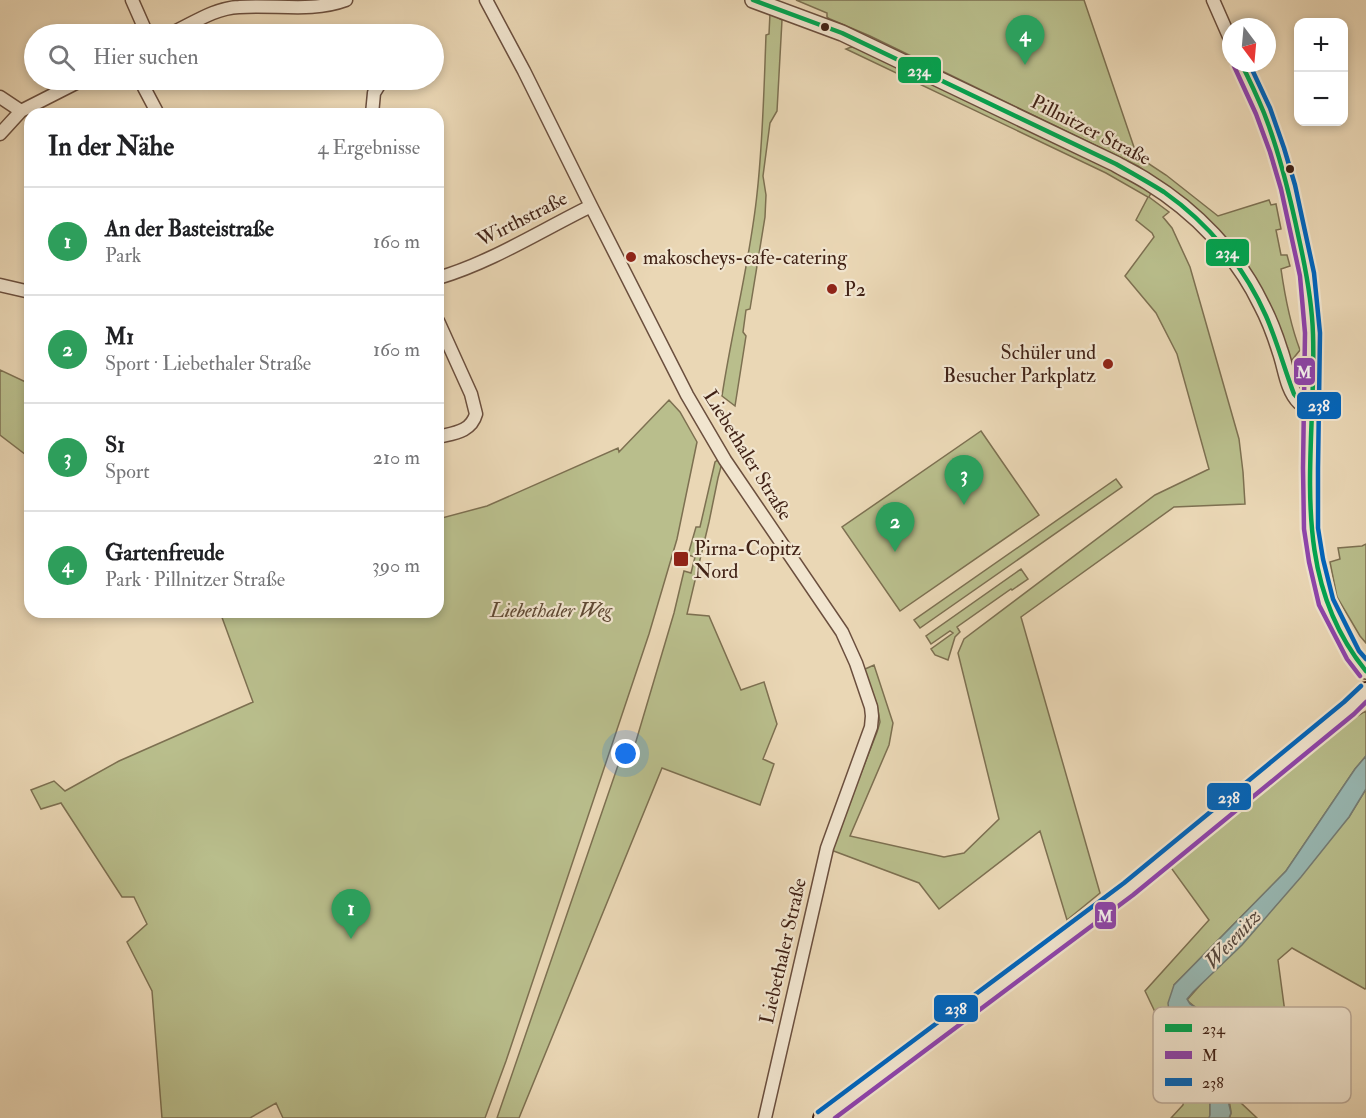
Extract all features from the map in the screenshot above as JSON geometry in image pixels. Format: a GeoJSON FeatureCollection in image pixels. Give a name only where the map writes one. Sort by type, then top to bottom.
{"type":"FeatureCollection","features":[{"type":"Feature","properties":{"kind":"main road"},"geometry":{"type":"LineString","coordinates":[[822,1118],[1128,889],[1349,708],[1366,691]]}},
{"type":"Feature","properties":{"kind":"street"},"geometry":{"type":"LineString","coordinates":[[132,0],[143,24]]}},
{"type":"Feature","properties":{"kind":"street"},"geometry":{"type":"LineString","coordinates":[[190,24],[214,12],[239,7],[304,8],[326,6],[346,0]]}},
{"type":"Feature","properties":{"kind":"street","name":"Liebethaler Straße"},"geometry":{"type":"LineString","coordinates":[[486,0],[524,71],[677,377],[720,452],[842,632],[856,663],[871,707],[871,727],[827,848],[765,1118]]}},
{"type":"Feature","properties":{"kind":"street","name":"Pillnitzer Straße"},"geometry":{"type":"LineString","coordinates":[[753,0],[826,26],[873,48],[1116,164],[1174,200],[1212,234],[1247,280],[1261,303],[1271,327],[1294,394],[1305,406],[1312,408]]}},
{"type":"Feature","properties":{"kind":"street"},"geometry":{"type":"LineString","coordinates":[[1213,0],[1222,20]]}},
{"type":"Feature","properties":{"kind":"street"},"geometry":{"type":"LineString","coordinates":[[1245,72],[1277,150],[1288,187],[1307,275],[1313,333],[1310,468],[1311,529],[1316,560],[1326,602],[1353,655],[1366,671]]}},
{"type":"Feature","properties":{"kind":"street"},"geometry":{"type":"LineString","coordinates":[[27,108],[62,90]]}},
{"type":"Feature","properties":{"kind":"street"},"geometry":{"type":"LineString","coordinates":[[146,90],[155,108]]}},
{"type":"Feature","properties":{"kind":"street"},"geometry":{"type":"LineString","coordinates":[[373,108],[376,90]]}},
{"type":"Feature","properties":{"kind":"street"},"geometry":{"type":"LineString","coordinates":[[0,97],[21,111]]}},
{"type":"Feature","properties":{"kind":"street"},"geometry":{"type":"LineString","coordinates":[[0,134],[24,109]]}},
{"type":"Feature","properties":{"kind":"street","name":"Wirthstraße"},"geometry":{"type":"LineString","coordinates":[[444,277],[473,266],[591,206]]}},
{"type":"Feature","properties":{"kind":"street"},"geometry":{"type":"LineString","coordinates":[[0,285],[24,291]]}},
{"type":"Feature","properties":{"kind":"street"},"geometry":{"type":"LineString","coordinates":[[444,334],[471,394],[476,414],[470,427],[444,436]]}},
{"type":"Feature","properties":{"kind":"green space"},"geometry":{"type":"Polygon","coordinates":[[[796,0],[1084,0],[1137,156],[1166,175],[1218,216],[1269,200],[1271,205],[1276,204],[1281,229],[1276,230],[1281,255],[1287,255],[1290,266],[1281,269],[1284,290],[1300,350],[1290,360],[1277,322],[1176,194],[1138,166],[870,36],[830,19],[827,13],[796,0]]]}},
{"type":"Feature","properties":{"kind":"green space"},"geometry":{"type":"Polygon","coordinates":[[[770,13],[782,20],[777,111],[770,123],[763,176],[766,195],[765,217],[750,309],[746,310],[743,332],[746,336],[735,406],[722,396],[754,219],[761,154],[766,35],[769,34],[770,13]]]}},
{"type":"Feature","properties":{"kind":"green space"},"geometry":{"type":"Polygon","coordinates":[[[851,47],[1110,166],[1151,193],[1149,197],[1169,212],[1163,217],[1172,228],[1190,267],[1239,439],[1245,504],[1174,507],[1021,617],[1100,893],[1067,920],[1040,831],[939,909],[919,883],[831,850],[880,722],[877,705],[863,670],[874,665],[893,723],[889,745],[850,836],[944,857],[964,853],[999,819],[958,653],[964,639],[1155,495],[1209,469],[1177,354],[1156,313],[1125,276],[1154,237],[1136,220],[1148,197],[1106,173],[846,49],[851,47]]]}},
{"type":"Feature","properties":{"kind":"green space"},"geometry":{"type":"Polygon","coordinates":[[[0,370],[24,381],[24,453],[0,435],[0,370]]]}},
{"type":"Feature","properties":{"kind":"green space","name":"Liebethaler Weg"},"geometry":{"type":"Polygon","coordinates":[[[669,400],[680,412],[697,442],[677,539],[649,634],[485,1118],[283,1118],[276,1103],[250,1118],[162,1118],[152,991],[127,942],[147,924],[134,897],[122,897],[61,803],[41,809],[31,790],[54,781],[65,791],[119,761],[253,702],[222,618],[444,618],[444,517],[487,506],[618,448],[619,452],[669,400]]]}},
{"type":"Feature","properties":{"kind":"green space"},"geometry":{"type":"Polygon","coordinates":[[[981,431],[1039,515],[900,611],[842,527],[981,431]]]}},
{"type":"Feature","properties":{"kind":"green space"},"geometry":{"type":"Polygon","coordinates":[[[719,459],[722,463],[687,614],[709,616],[741,690],[764,682],[777,724],[763,759],[774,764],[760,805],[662,768],[519,1118],[497,1118],[625,745],[634,748],[684,571],[691,573],[695,557],[688,555],[696,527],[700,527],[715,462],[719,459]]]}},
{"type":"Feature","properties":{"kind":"green space"},"geometry":{"type":"Polygon","coordinates":[[[1116,479],[1122,487],[920,628],[914,620],[1116,479]]]}},
{"type":"Feature","properties":{"kind":"green space"},"geometry":{"type":"Polygon","coordinates":[[[1366,544],[1366,643],[1337,597],[1330,562],[1340,559],[1338,548],[1366,544]]]}},
{"type":"Feature","properties":{"kind":"green space"},"geometry":{"type":"Polygon","coordinates":[[[1021,569],[1028,579],[957,627],[960,632],[955,637],[948,660],[935,655],[931,649],[953,633],[950,631],[931,644],[926,636],[1021,569]]]}},
{"type":"Feature","properties":{"kind":"green space"},"geometry":{"type":"Polygon","coordinates":[[[1366,711],[1366,756],[1286,871],[1174,985],[1179,1007],[1153,1008],[1145,991],[1209,920],[1169,865],[1335,729],[1366,711]]]}},
{"type":"Feature","properties":{"kind":"green space"},"geometry":{"type":"Polygon","coordinates":[[[1366,789],[1366,988],[1292,948],[1278,960],[1284,1007],[1196,1007],[1187,1000],[1349,817],[1366,789]]]}},
{"type":"Feature","properties":{"kind":"green space"},"geometry":{"type":"Polygon","coordinates":[[[1183,1103],[1210,1103],[1210,1116],[1209,1118],[1171,1118],[1183,1103]]]}},
{"type":"Feature","properties":{"kind":"green space"},"geometry":{"type":"Polygon","coordinates":[[[1229,1103],[1241,1103],[1257,1118],[1229,1118],[1231,1113],[1229,1103]]]}},
{"type":"Feature","properties":{"kind":"water","name":"Wesenitz"},"geometry":{"type":"Polygon","coordinates":[[[1366,756],[1366,789],[1349,817],[1242,945],[1187,999],[1195,1007],[1168,1007],[1174,985],[1286,871],[1366,756]]]}},
{"type":"Feature","properties":{"kind":"water"},"geometry":{"type":"Polygon","coordinates":[[[1210,1103],[1229,1103],[1231,1113],[1229,1118],[1209,1118],[1210,1103]]]}},
{"type":"Feature","properties":{"kind":"transit line","name":"234"},"geometry":{"type":"LineString","coordinates":[[753,0],[842,33],[1116,164],[1164,192],[1195,217],[1236,263],[1266,316],[1294,394],[1302,403],[1312,408]]}},
{"type":"Feature","properties":{"kind":"transit line","name":"M"},"geometry":{"type":"LineString","coordinates":[[1237,72],[1270,152],[1281,189],[1300,276],[1305,333],[1304,529],[1309,562],[1319,605],[1347,659],[1360,676]]}},
{"type":"Feature","properties":{"kind":"transit line","name":"234"},"geometry":{"type":"LineString","coordinates":[[1245,72],[1270,128],[1280,160],[1308,286],[1313,334],[1310,466],[1315,551],[1324,593],[1341,633],[1366,671]]}},
{"type":"Feature","properties":{"kind":"transit line","name":"238"},"geometry":{"type":"LineString","coordinates":[[1253,72],[1270,108],[1284,148],[1295,185],[1314,273],[1320,333],[1318,528],[1323,559],[1333,599],[1359,651],[1366,659]]}},
{"type":"Feature","properties":{"kind":"transit line","name":"238"},"geometry":{"type":"LineString","coordinates":[[818,1112],[1124,883],[1361,686]]}},
{"type":"Feature","properties":{"kind":"transit line","name":"M"},"geometry":{"type":"LineString","coordinates":[[835,1118],[1133,895],[1366,702]]}},
{"type":"Feature","properties":{"kind":"place","name":"Gartenfreude"},"geometry":{"type":"Point","coordinates":[1025,65]}},
{"type":"Feature","properties":{"kind":"place","name":"makoscheys-cafe-catering"},"geometry":{"type":"Point","coordinates":[631,257]}},
{"type":"Feature","properties":{"kind":"place","name":"P2"},"geometry":{"type":"Point","coordinates":[832,289]}},
{"type":"Feature","properties":{"kind":"place","name":"Schüler und Besucher Parkplatz"},"geometry":{"type":"Point","coordinates":[1108,364]}},
{"type":"Feature","properties":{"kind":"place","name":"S1"},"geometry":{"type":"Point","coordinates":[964,505]}},
{"type":"Feature","properties":{"kind":"place","name":"M1"},"geometry":{"type":"Point","coordinates":[895,552]}},
{"type":"Feature","properties":{"kind":"place","name":"Pirna-Copitz Nord"},"geometry":{"type":"Point","coordinates":[681,559]}},
{"type":"Feature","properties":{"kind":"place","name":"An der Basteistraße"},"geometry":{"type":"Point","coordinates":[351,939]}}]}
